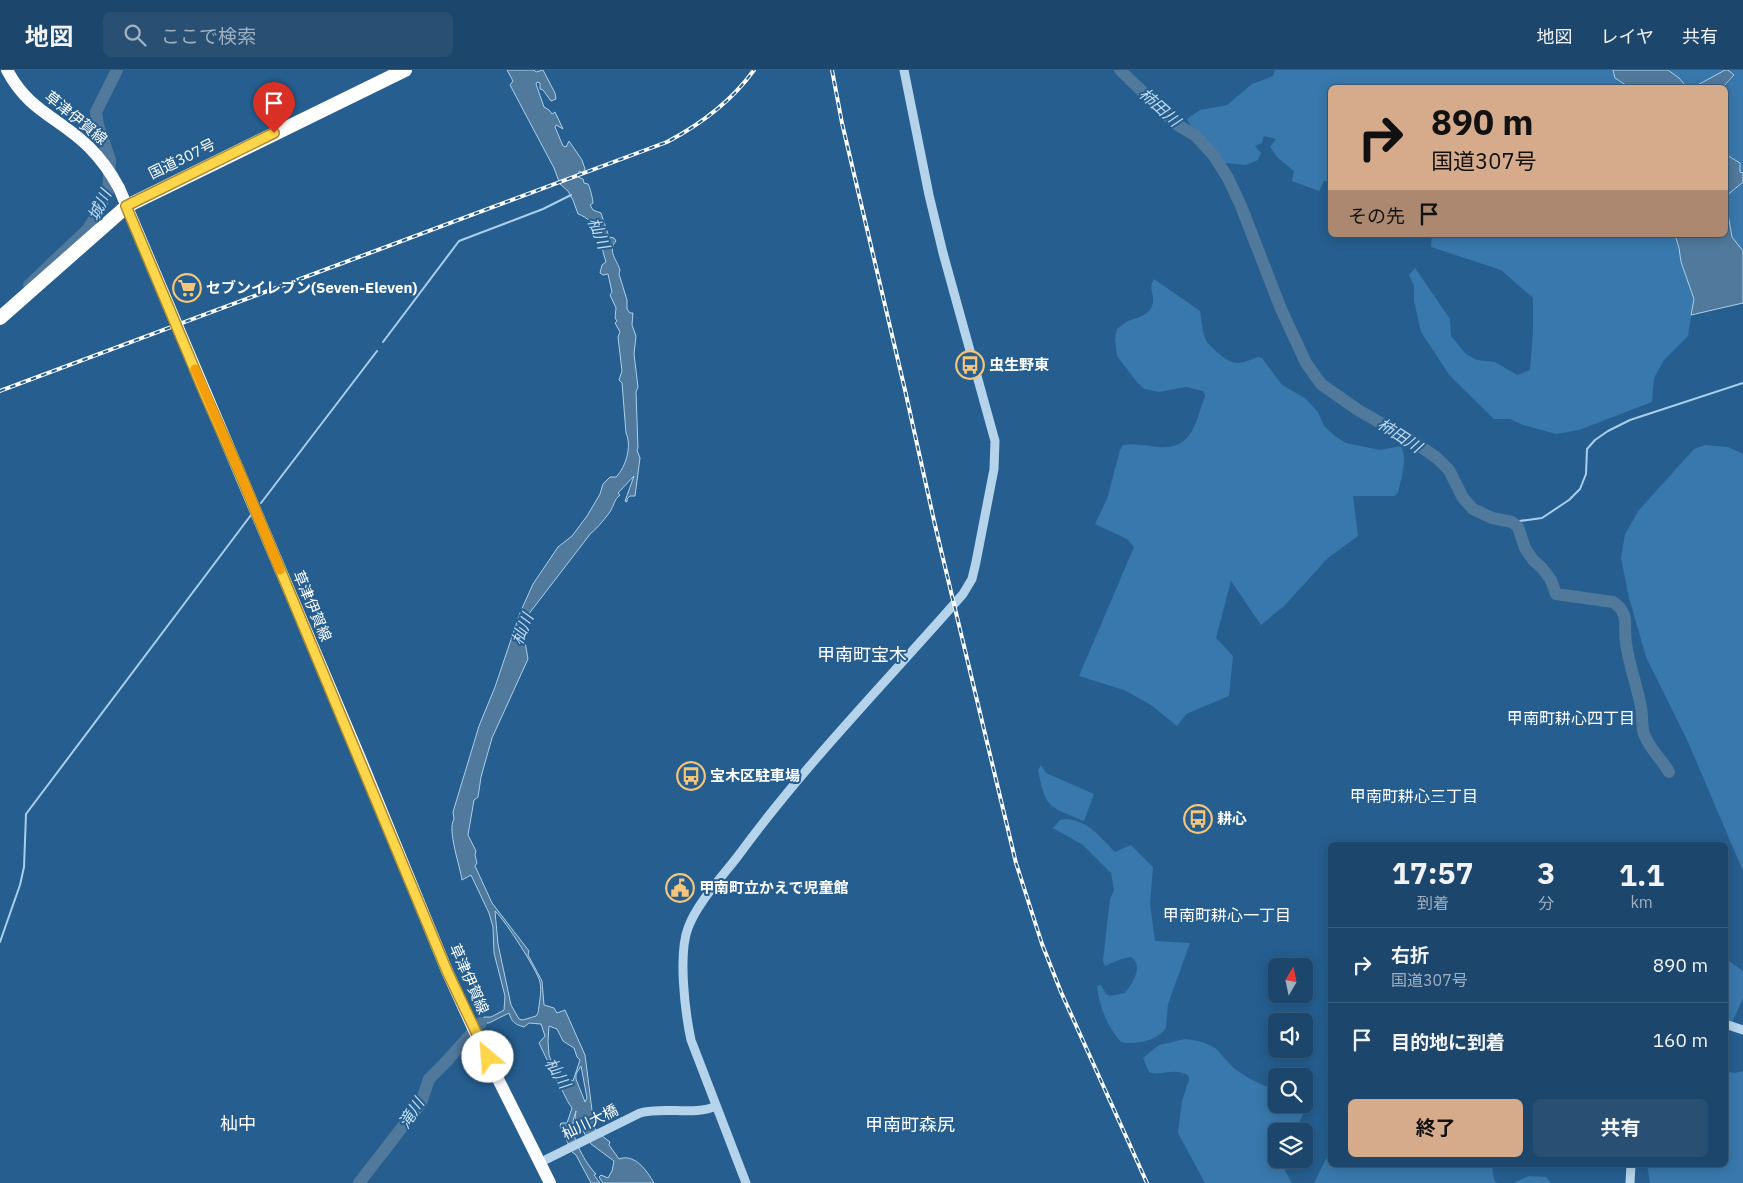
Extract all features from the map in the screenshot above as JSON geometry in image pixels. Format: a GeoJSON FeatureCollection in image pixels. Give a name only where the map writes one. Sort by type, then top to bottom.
{"type":"FeatureCollection","features":[{"type":"Feature","properties":{"kind":"highway","name":"国道307号"},"geometry":{"type":"LineString","coordinates":[[0,318],[126,206],[405,70]]}},
{"type":"Feature","properties":{"kind":"main road","name":"草津伊賀線"},"geometry":{"type":"LineString","coordinates":[[8,70],[27,99],[88,146],[110,172],[242,478],[447,971],[478,1039],[550,1183]]}},
{"type":"Feature","properties":{"kind":"street"},"geometry":{"type":"LineString","coordinates":[[746,1183],[691,1040],[686,1018],[683,960],[687,929],[704,902],[775,806],[963,594],[972,579],[994,469],[995,442],[941,246],[904,70]]}},
{"type":"Feature","properties":{"kind":"street"},"geometry":{"type":"LineString","coordinates":[[1728,1025],[1743,1030]]}},
{"type":"Feature","properties":{"kind":"street","name":"杣川大橋"},"geometry":{"type":"LineString","coordinates":[[539,1163],[640,1113],[657,1110],[708,1110],[716,1106]]}},
{"type":"Feature","properties":{"kind":"street"},"geometry":{"type":"LineString","coordinates":[[1630,1183],[1631,1167]]}},
{"type":"Feature","properties":{"kind":"shaded area"},"geometry":{"type":"Polygon","coordinates":[[[1275,70],[1613,70],[1615,78],[1626,85],[1328,85],[1328,182],[1324,181],[1319,191],[1292,181],[1294,171],[1278,158],[1270,147],[1276,139],[1264,136],[1262,143],[1255,146],[1261,153],[1258,160],[1246,165],[1225,163],[1195,133],[1187,119],[1200,110],[1227,105],[1252,84],[1273,76],[1275,70]]]}},
{"type":"Feature","properties":{"kind":"shaded area"},"geometry":{"type":"Polygon","coordinates":[[[1668,70],[1725,70],[1699,85],[1685,85],[1668,70]]]}},
{"type":"Feature","properties":{"kind":"shaded area"},"geometry":{"type":"Polygon","coordinates":[[[1728,70],[1743,70],[1743,173],[1740,172],[1740,163],[1728,156],[1726,85],[1734,76],[1728,70]]]}},
{"type":"Feature","properties":{"kind":"shaded area"},"geometry":{"type":"Polygon","coordinates":[[[1743,182],[1743,251],[1732,237],[1728,214],[1728,194],[1743,182]]]}},
{"type":"Feature","properties":{"kind":"shaded area"},"geometry":{"type":"Polygon","coordinates":[[[1432,237],[1676,237],[1681,262],[1694,299],[1688,336],[1664,360],[1654,378],[1652,402],[1579,430],[1556,434],[1523,425],[1510,419],[1494,419],[1450,376],[1421,332],[1414,301],[1414,286],[1409,275],[1415,268],[1450,319],[1451,336],[1466,354],[1477,360],[1495,362],[1517,375],[1530,370],[1533,298],[1501,270],[1431,247],[1432,237]]]}},
{"type":"Feature","properties":{"kind":"shaded area"},"geometry":{"type":"Polygon","coordinates":[[[1154,279],[1200,311],[1205,339],[1228,361],[1242,363],[1258,357],[1262,358],[1282,385],[1305,398],[1318,412],[1324,426],[1335,436],[1346,443],[1380,450],[1401,446],[1404,457],[1398,493],[1394,496],[1353,496],[1358,536],[1328,558],[1284,606],[1261,625],[1231,581],[1216,638],[1233,656],[1229,696],[1186,714],[1177,726],[1151,705],[1124,690],[1079,676],[1134,547],[1127,539],[1095,524],[1107,499],[1120,450],[1123,445],[1127,444],[1170,447],[1179,444],[1191,433],[1205,396],[1203,391],[1186,387],[1159,392],[1144,389],[1117,356],[1115,339],[1117,329],[1126,322],[1143,315],[1152,307],[1153,296],[1151,288],[1154,279]]]}},
{"type":"Feature","properties":{"kind":"shaded area"},"geometry":{"type":"Polygon","coordinates":[[[1705,445],[1728,447],[1743,454],[1743,871],[1688,742],[1646,657],[1629,598],[1621,558],[1625,534],[1639,510],[1694,449],[1705,445]]]}},
{"type":"Feature","properties":{"kind":"shaded area"},"geometry":{"type":"Polygon","coordinates":[[[1041,765],[1046,773],[1094,794],[1084,821],[1056,809],[1050,804],[1044,792],[1038,770],[1041,765]]]}},
{"type":"Feature","properties":{"kind":"shaded area"},"geometry":{"type":"Polygon","coordinates":[[[1060,820],[1074,820],[1087,826],[1099,835],[1115,852],[1131,845],[1153,867],[1150,904],[1155,941],[1190,943],[1168,1004],[1166,1028],[1152,1039],[1133,1043],[1121,1042],[1105,1016],[1097,986],[1101,985],[1106,994],[1110,996],[1125,993],[1134,980],[1137,965],[1131,957],[1105,966],[1103,961],[1110,899],[1114,890],[1111,873],[1083,845],[1053,828],[1060,820]]]}},
{"type":"Feature","properties":{"kind":"shaded area"},"geometry":{"type":"Polygon","coordinates":[[[1728,960],[1743,971],[1743,998],[1728,1032],[1728,960]]]}},
{"type":"Feature","properties":{"kind":"shaded area"},"geometry":{"type":"Polygon","coordinates":[[[1185,1039],[1212,1046],[1234,1068],[1268,1086],[1268,1113],[1303,1113],[1299,1123],[1268,1123],[1268,1168],[1286,1168],[1285,1171],[1292,1183],[1205,1183],[1178,1133],[1182,1101],[1189,1080],[1188,1075],[1177,1072],[1149,1072],[1143,1058],[1159,1045],[1185,1039]]]}},
{"type":"Feature","properties":{"kind":"shaded area"},"geometry":{"type":"Polygon","coordinates":[[[1728,1071],[1735,1073],[1743,1071],[1743,1183],[1650,1183],[1647,1167],[1728,1167],[1728,1071]]]}},
{"type":"Feature","properties":{"kind":"shaded area"},"geometry":{"type":"Polygon","coordinates":[[[1328,1155],[1328,1167],[1492,1167],[1494,1180],[1497,1183],[1314,1183],[1328,1155]]]}},
{"type":"Feature","properties":{"kind":"shaded area"},"geometry":{"type":"Polygon","coordinates":[[[1529,1176],[1546,1177],[1551,1183],[1513,1183],[1529,1176]]]}},
{"type":"Feature","properties":{"kind":"water","name":"杣川"},"geometry":{"type":"Polygon","coordinates":[[[507,70],[534,70],[536,72],[543,70],[555,93],[556,99],[551,101],[543,90],[540,89],[540,83],[537,82],[536,84],[544,107],[552,114],[555,112],[563,129],[556,125],[555,127],[563,146],[566,147],[569,141],[582,160],[585,169],[583,173],[579,171],[578,177],[588,184],[593,201],[590,205],[593,210],[601,213],[609,237],[614,238],[616,241],[612,248],[620,270],[619,274],[627,300],[627,309],[630,313],[633,313],[632,325],[636,336],[634,354],[638,387],[636,392],[637,450],[640,458],[635,496],[630,496],[627,502],[625,501],[634,476],[618,493],[620,495],[608,515],[591,533],[528,615],[524,636],[528,659],[492,738],[481,777],[478,797],[474,800],[468,835],[476,851],[477,863],[475,866],[492,903],[529,951],[528,955],[542,981],[544,1005],[554,1008],[557,1013],[565,1010],[585,1055],[594,1126],[597,1132],[610,1142],[609,1145],[619,1159],[630,1159],[640,1164],[654,1183],[603,1183],[599,1177],[601,1175],[608,1178],[614,1161],[591,1144],[575,1118],[576,1111],[573,1122],[574,1136],[600,1183],[591,1183],[576,1155],[572,1152],[560,1126],[561,1123],[567,1123],[572,1108],[556,1080],[556,1074],[539,1043],[545,1036],[541,1024],[529,1023],[524,1027],[521,1026],[511,1019],[509,1013],[489,1023],[483,1023],[470,1038],[471,1032],[484,1017],[491,1017],[504,1010],[505,996],[494,953],[493,927],[489,913],[471,875],[462,880],[453,839],[453,812],[479,726],[495,687],[520,613],[533,584],[558,547],[572,536],[587,516],[600,494],[603,484],[610,477],[616,477],[620,473],[628,450],[622,383],[619,380],[622,371],[618,337],[620,332],[615,323],[617,321],[615,318],[616,308],[610,295],[612,292],[608,274],[603,275],[600,273],[602,265],[606,262],[598,234],[585,217],[578,214],[568,191],[560,184],[554,168],[510,85],[513,81],[507,70]],[[495,911],[498,944],[511,1005],[519,1019],[523,1020],[536,1016],[541,994],[538,976],[513,934],[495,911]],[[549,1026],[549,1055],[555,1071],[559,1070],[569,1082],[573,1081],[580,1060],[574,1048],[563,1041],[557,1029],[549,1026]],[[581,1066],[576,1074],[576,1079],[585,1102],[587,1098],[581,1066]]]}},
{"type":"Feature","properties":{"kind":"water"},"geometry":{"type":"Polygon","coordinates":[[[1613,70],[1668,70],[1685,85],[1626,85],[1615,78],[1613,70]]]}},
{"type":"Feature","properties":{"kind":"water"},"geometry":{"type":"Polygon","coordinates":[[[1725,70],[1734,75],[1725,85],[1698,85],[1725,70]]]}},
{"type":"Feature","properties":{"kind":"water"},"geometry":{"type":"Polygon","coordinates":[[[1728,156],[1740,163],[1743,182],[1728,194],[1728,156]]]}},
{"type":"Feature","properties":{"kind":"water"},"geometry":{"type":"Polygon","coordinates":[[[1728,214],[1732,237],[1743,251],[1743,303],[1691,315],[1694,299],[1681,262],[1676,237],[1728,237],[1728,214]]]}},
{"type":"Feature","properties":{"kind":"waterway","name":"城川"},"geometry":{"type":"LineString","coordinates":[[29,285],[88,229],[108,191],[110,160],[98,125],[96,112],[117,70]]}},
{"type":"Feature","properties":{"kind":"waterway","name":"柿田川"},"geometry":{"type":"LineString","coordinates":[[1120,70],[1176,124],[1196,136],[1214,156],[1228,178],[1241,206],[1281,309],[1306,363],[1321,384],[1358,410],[1414,442],[1437,458],[1449,470],[1463,498],[1473,509],[1492,518],[1512,522],[1518,527],[1525,548],[1551,580],[1556,594],[1613,602],[1619,607],[1625,621],[1627,651],[1641,707],[1644,734],[1649,745],[1669,772]]}},
{"type":"Feature","properties":{"kind":"waterway"},"geometry":{"type":"LineString","coordinates":[[383,342],[459,241],[543,209],[571,195]]}},
{"type":"Feature","properties":{"kind":"waterway"},"geometry":{"type":"LineString","coordinates":[[261,503],[377,351]]}},
{"type":"Feature","properties":{"kind":"waterway"},"geometry":{"type":"LineString","coordinates":[[1512,522],[1542,518],[1569,500],[1580,489],[1586,474],[1587,449],[1595,440],[1608,431],[1630,420],[1743,383]]}},
{"type":"Feature","properties":{"kind":"waterway"},"geometry":{"type":"LineString","coordinates":[[0,942],[20,885],[24,867],[26,814],[251,515]]}},
{"type":"Feature","properties":{"kind":"waterway","name":"滝川"},"geometry":{"type":"LineString","coordinates":[[359,1183],[421,1103],[429,1079],[481,1023]]}},
{"type":"Feature","properties":{"kind":"railway"},"geometry":{"type":"LineString","coordinates":[[0,391],[667,142],[692,128],[715,111],[745,82],[754,70]]}},
{"type":"Feature","properties":{"kind":"railway"},"geometry":{"type":"LineString","coordinates":[[832,70],[842,123],[935,525],[1016,863],[1042,944],[1061,992],[1147,1183]]}},
{"type":"Feature","properties":{"kind":"slow traffic"},"geometry":{"type":"LineString","coordinates":[[195,369],[280,570]]}},
{"type":"Feature","properties":{"kind":"place","name":"セブンイレブン(Seven-Eleven)"},"geometry":{"type":"Point","coordinates":[187,288]}},
{"type":"Feature","properties":{"kind":"place","name":"虫生野東"},"geometry":{"type":"Point","coordinates":[970,365]}},
{"type":"Feature","properties":{"kind":"place","name":"宝木区駐車場"},"geometry":{"type":"Point","coordinates":[691,776]}},
{"type":"Feature","properties":{"kind":"place","name":"耕心"},"geometry":{"type":"Point","coordinates":[1198,819]}},
{"type":"Feature","properties":{"kind":"place","name":"甲南町立かえで児童館"},"geometry":{"type":"Point","coordinates":[680,888]}},
{"type":"Feature","properties":{"kind":"district","name":"甲南町宝木"},"geometry":{"type":"Point","coordinates":[862,655]}},
{"type":"Feature","properties":{"kind":"district","name":"甲南町耕心四丁目"},"geometry":{"type":"Point","coordinates":[1571,718]}},
{"type":"Feature","properties":{"kind":"district","name":"甲南町耕心三丁目"},"geometry":{"type":"Point","coordinates":[1414,796]}},
{"type":"Feature","properties":{"kind":"district","name":"甲南町耕心一丁目"},"geometry":{"type":"Point","coordinates":[1227,915]}},
{"type":"Feature","properties":{"kind":"district","name":"杣中"},"geometry":{"type":"Point","coordinates":[238,1124]}},
{"type":"Feature","properties":{"kind":"district","name":"甲南町森尻"},"geometry":{"type":"Point","coordinates":[910,1125]}},
{"type":"Feature","properties":{"kind":"route"},"geometry":{"type":"LineString","coordinates":[[274,133],[126,206],[360,758],[447,971],[488,1057]]}}]}
